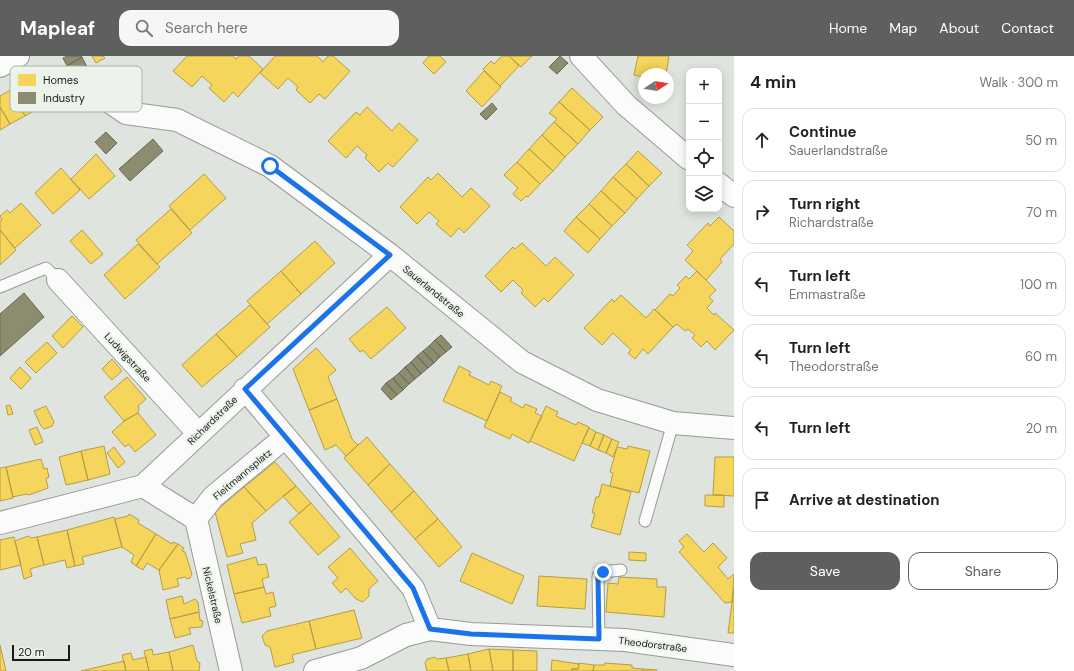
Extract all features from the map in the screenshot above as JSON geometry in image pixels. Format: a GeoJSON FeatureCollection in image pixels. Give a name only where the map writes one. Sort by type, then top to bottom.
{"type":"FeatureCollection","features":[{"type":"Feature","properties":{"kind":"street"},"geometry":{"type":"LineString","coordinates":[[0,66],[18,56]]}},
{"type":"Feature","properties":{"kind":"street"},"geometry":{"type":"LineString","coordinates":[[581,56],[626,105],[686,156]]}},
{"type":"Feature","properties":{"kind":"street","name":"Sauerlandstraße"},"geometry":{"type":"LineString","coordinates":[[125,112],[177,120],[270,166],[390,255],[522,362],[597,400],[673,423],[734,428]]}},
{"type":"Feature","properties":{"kind":"street"},"geometry":{"type":"LineString","coordinates":[[722,186],[734,196]]}},
{"type":"Feature","properties":{"kind":"street","name":"Richardstraße"},"geometry":{"type":"LineString","coordinates":[[0,523],[143,486],[390,255]]}},
{"type":"Feature","properties":{"kind":"street","name":"Ludwigstraße"},"geometry":{"type":"LineString","coordinates":[[58,280],[198,433]]}},
{"type":"Feature","properties":{"kind":"street"},"geometry":{"type":"LineString","coordinates":[[245,389],[284,438],[413,588],[430,629]]}},
{"type":"Feature","properties":{"kind":"street","name":"Fleitmannsplatz"},"geometry":{"type":"LineString","coordinates":[[196,519],[213,497],[284,438]]}},
{"type":"Feature","properties":{"kind":"street"},"geometry":{"type":"LineString","coordinates":[[143,486],[196,519]]}},
{"type":"Feature","properties":{"kind":"street","name":"Nickelstraße"},"geometry":{"type":"LineString","coordinates":[[196,519],[231,671]]}},
{"type":"Feature","properties":{"kind":"street","name":"Theodorstraße"},"geometry":{"type":"LineString","coordinates":[[315,671],[361,658],[406,635],[430,629],[471,634],[625,640],[734,655]]}},
{"type":"Feature","properties":{"kind":"lane"},"geometry":{"type":"LineString","coordinates":[[0,287],[46,268],[58,280]]}},
{"type":"Feature","properties":{"kind":"lane"},"geometry":{"type":"LineString","coordinates":[[644,521],[673,423]]}},
{"type":"Feature","properties":{"kind":"lane"},"geometry":{"type":"LineString","coordinates":[[599,639],[598,576],[603,572],[620,570]]}},
{"type":"Feature","properties":{"kind":"building: Homes"},"geometry":{"type":"Polygon","coordinates":[[[92,56],[103,56],[105,58],[96,63],[92,56]]]}},
{"type":"Feature","properties":{"kind":"building: Homes"},"geometry":{"type":"Polygon","coordinates":[[[187,56],[233,56],[236,59],[239,56],[249,56],[263,69],[238,97],[233,92],[224,102],[209,88],[212,85],[202,76],[192,87],[173,71],[187,56]]]}},
{"type":"Feature","properties":{"kind":"building: Homes"},"geometry":{"type":"Polygon","coordinates":[[[275,56],[317,56],[323,62],[328,56],[333,56],[350,71],[325,99],[319,94],[310,103],[296,90],[298,87],[288,78],[278,89],[260,73],[275,56]]]}},
{"type":"Feature","properties":{"kind":"building: Homes"},"geometry":{"type":"Polygon","coordinates":[[[429,56],[440,56],[446,62],[434,74],[423,63],[429,56]]]}},
{"type":"Feature","properties":{"kind":"building: Homes"},"geometry":{"type":"Polygon","coordinates":[[[502,56],[509,56],[519,66],[500,86],[483,69],[491,61],[494,64],[502,56]]]}},
{"type":"Feature","properties":{"kind":"building: Homes"},"geometry":{"type":"Polygon","coordinates":[[[509,56],[532,56],[521,67],[509,56]]]}},
{"type":"Feature","properties":{"kind":"building: Homes"},"geometry":{"type":"Polygon","coordinates":[[[638,56],[669,56],[667,68],[638,68],[638,76],[634,75],[638,56]]]}},
{"type":"Feature","properties":{"kind":"building: Homes"},"geometry":{"type":"Polygon","coordinates":[[[484,71],[501,87],[482,107],[466,91],[484,71]]]}},
{"type":"Feature","properties":{"kind":"building: Homes"},"geometry":{"type":"Polygon","coordinates":[[[572,88],[603,117],[590,130],[559,102],[572,88]]]}},
{"type":"Feature","properties":{"kind":"building: Homes"},"geometry":{"type":"Polygon","coordinates":[[[10,91],[10,112],[23,112],[25,116],[10,124],[0,107],[0,96],[10,91]]]}},
{"type":"Feature","properties":{"kind":"building: Homes"},"geometry":{"type":"Polygon","coordinates":[[[559,102],[590,130],[578,144],[554,122],[557,119],[549,113],[559,102]]]}},
{"type":"Feature","properties":{"kind":"building: Homes"},"geometry":{"type":"Polygon","coordinates":[[[0,107],[10,124],[0,130],[0,107]]]}},
{"type":"Feature","properties":{"kind":"building: Homes"},"geometry":{"type":"Polygon","coordinates":[[[367,107],[392,131],[399,123],[418,140],[393,167],[388,163],[379,172],[365,158],[367,155],[357,146],[346,158],[328,141],[356,112],[360,115],[367,107]]]}},
{"type":"Feature","properties":{"kind":"building: Homes"},"geometry":{"type":"Polygon","coordinates":[[[23,112],[32,112],[25,116],[23,112]]]}},
{"type":"Feature","properties":{"kind":"building: Homes"},"geometry":{"type":"Polygon","coordinates":[[[554,122],[578,144],[565,157],[542,135],[554,122]]]}},
{"type":"Feature","properties":{"kind":"building: Homes"},"geometry":{"type":"Polygon","coordinates":[[[542,135],[565,157],[553,171],[529,149],[542,135]]]}},
{"type":"Feature","properties":{"kind":"building: Homes"},"geometry":{"type":"Polygon","coordinates":[[[529,149],[553,171],[540,184],[517,162],[529,149]]]}},
{"type":"Feature","properties":{"kind":"building: Homes"},"geometry":{"type":"Polygon","coordinates":[[[638,151],[662,173],[649,186],[626,164],[638,151]]]}},
{"type":"Feature","properties":{"kind":"building: Homes"},"geometry":{"type":"Polygon","coordinates":[[[96,154],[115,176],[89,199],[71,179],[96,154]]]}},
{"type":"Feature","properties":{"kind":"building: Homes"},"geometry":{"type":"Polygon","coordinates":[[[517,162],[540,184],[528,197],[526,196],[521,201],[513,194],[518,188],[504,175],[517,162]]]}},
{"type":"Feature","properties":{"kind":"building: Homes"},"geometry":{"type":"Polygon","coordinates":[[[626,164],[649,186],[637,199],[613,177],[626,164]]]}},
{"type":"Feature","properties":{"kind":"building: Homes"},"geometry":{"type":"Polygon","coordinates":[[[61,168],[80,190],[53,214],[35,193],[61,168]]]}},
{"type":"Feature","properties":{"kind":"building: Homes"},"geometry":{"type":"Polygon","coordinates":[[[438,173],[462,197],[471,188],[490,206],[464,233],[459,228],[451,237],[436,224],[439,221],[429,212],[417,224],[400,207],[428,177],[431,180],[438,173]]]}},
{"type":"Feature","properties":{"kind":"building: Homes"},"geometry":{"type":"Polygon","coordinates":[[[204,174],[226,198],[190,230],[169,206],[204,174]]]}},
{"type":"Feature","properties":{"kind":"building: Homes"},"geometry":{"type":"Polygon","coordinates":[[[613,177],[637,199],[625,213],[601,191],[613,177]]]}},
{"type":"Feature","properties":{"kind":"building: Homes"},"geometry":{"type":"Polygon","coordinates":[[[601,191],[625,213],[612,226],[589,204],[601,191]]]}},
{"type":"Feature","properties":{"kind":"building: Homes"},"geometry":{"type":"Polygon","coordinates":[[[21,203],[41,225],[15,248],[0,230],[0,221],[2,220],[0,216],[7,210],[10,213],[21,203]]]}},
{"type":"Feature","properties":{"kind":"building: Homes"},"geometry":{"type":"Polygon","coordinates":[[[589,204],[612,226],[600,239],[576,217],[589,204]]]}},
{"type":"Feature","properties":{"kind":"building: Homes"},"geometry":{"type":"Polygon","coordinates":[[[171,209],[192,233],[157,264],[136,240],[171,209]]]}},
{"type":"Feature","properties":{"kind":"building: Homes"},"geometry":{"type":"Polygon","coordinates":[[[576,217],[600,239],[588,253],[564,231],[576,217]]]}},
{"type":"Feature","properties":{"kind":"building: Homes"},"geometry":{"type":"Polygon","coordinates":[[[719,217],[734,231],[734,244],[720,259],[722,262],[706,280],[685,260],[693,251],[687,245],[708,223],[710,226],[719,217]]]}},
{"type":"Feature","properties":{"kind":"building: Homes"},"geometry":{"type":"Polygon","coordinates":[[[0,230],[16,250],[0,265],[0,230]]]}},
{"type":"Feature","properties":{"kind":"building: Homes"},"geometry":{"type":"Polygon","coordinates":[[[82,230],[103,254],[91,264],[70,241],[82,230]]]}},
{"type":"Feature","properties":{"kind":"building: Homes"},"geometry":{"type":"Polygon","coordinates":[[[315,241],[335,263],[301,294],[281,271],[315,241]]]}},
{"type":"Feature","properties":{"kind":"building: Homes"},"geometry":{"type":"Polygon","coordinates":[[[522,243],[546,266],[555,257],[574,275],[548,302],[544,298],[535,307],[521,293],[523,290],[513,280],[501,292],[485,276],[513,247],[515,249],[522,243]]]}},
{"type":"Feature","properties":{"kind":"building: Homes"},"geometry":{"type":"Polygon","coordinates":[[[138,244],[160,267],[125,299],[104,275],[138,244]]]}},
{"type":"Feature","properties":{"kind":"building: Homes"},"geometry":{"type":"Polygon","coordinates":[[[281,271],[301,294],[267,324],[247,301],[281,271]]]}},
{"type":"Feature","properties":{"kind":"building: Homes"},"geometry":{"type":"Polygon","coordinates":[[[697,271],[716,290],[709,297],[713,301],[707,308],[734,330],[715,350],[707,341],[701,347],[692,338],[695,335],[688,329],[685,331],[677,324],[673,327],[655,310],[670,294],[673,296],[680,288],[677,285],[686,276],[689,279],[697,271]]]}},
{"type":"Feature","properties":{"kind":"building: Homes"},"geometry":{"type":"Polygon","coordinates":[[[621,295],[646,318],[654,309],[673,327],[648,354],[643,349],[635,359],[628,353],[631,350],[613,333],[602,345],[584,328],[612,299],[614,302],[621,295]]]}},
{"type":"Feature","properties":{"kind":"building: Homes"},"geometry":{"type":"Polygon","coordinates":[[[250,305],[270,327],[237,357],[216,334],[250,305]]]}},
{"type":"Feature","properties":{"kind":"building: Homes"},"geometry":{"type":"Polygon","coordinates":[[[387,307],[406,328],[371,359],[363,350],[360,352],[349,339],[387,307]]]}},
{"type":"Feature","properties":{"kind":"building: Homes"},"geometry":{"type":"Polygon","coordinates":[[[72,316],[83,327],[63,348],[52,336],[72,316]]]}},
{"type":"Feature","properties":{"kind":"building: Homes"},"geometry":{"type":"Polygon","coordinates":[[[216,334],[237,357],[202,387],[182,365],[216,334]]]}},
{"type":"Feature","properties":{"kind":"building: Homes"},"geometry":{"type":"Polygon","coordinates":[[[47,342],[57,353],[36,373],[25,362],[47,342]]]}},
{"type":"Feature","properties":{"kind":"building: Homes"},"geometry":{"type":"Polygon","coordinates":[[[316,348],[336,370],[328,377],[337,399],[309,410],[293,369],[316,348]]]}},
{"type":"Feature","properties":{"kind":"building: Homes"},"geometry":{"type":"Polygon","coordinates":[[[112,359],[122,371],[112,380],[102,369],[112,359]]]}},
{"type":"Feature","properties":{"kind":"building: Homes"},"geometry":{"type":"Polygon","coordinates":[[[459,366],[471,372],[469,375],[489,385],[491,381],[502,386],[487,421],[443,401],[459,366]]]}},
{"type":"Feature","properties":{"kind":"building: Homes"},"geometry":{"type":"Polygon","coordinates":[[[20,367],[31,378],[21,389],[10,378],[20,367]]]}},
{"type":"Feature","properties":{"kind":"building: Homes"},"geometry":{"type":"Polygon","coordinates":[[[127,377],[146,399],[138,406],[138,413],[124,421],[104,397],[127,377]]]}},
{"type":"Feature","properties":{"kind":"building: Homes"},"geometry":{"type":"Polygon","coordinates":[[[500,392],[512,398],[510,401],[523,408],[525,404],[537,409],[535,413],[542,416],[529,443],[512,434],[510,439],[484,427],[500,392]]]}},
{"type":"Feature","properties":{"kind":"building: Homes"},"geometry":{"type":"Polygon","coordinates":[[[337,399],[352,439],[358,445],[346,456],[336,445],[325,450],[309,410],[337,399]]]}},
{"type":"Feature","properties":{"kind":"building: Homes"},"geometry":{"type":"Polygon","coordinates":[[[10,405],[13,414],[8,415],[6,406],[10,405]]]}},
{"type":"Feature","properties":{"kind":"building: Homes"},"geometry":{"type":"Polygon","coordinates":[[[46,406],[54,422],[52,426],[44,429],[34,411],[46,406]]]}},
{"type":"Feature","properties":{"kind":"building: Homes"},"geometry":{"type":"Polygon","coordinates":[[[546,406],[558,412],[556,416],[576,425],[578,422],[589,427],[574,461],[530,441],[546,406]]]}},
{"type":"Feature","properties":{"kind":"building: Homes"},"geometry":{"type":"Polygon","coordinates":[[[138,413],[156,435],[135,452],[129,444],[125,447],[112,432],[124,421],[138,413]]]}},
{"type":"Feature","properties":{"kind":"building: Homes"},"geometry":{"type":"Polygon","coordinates":[[[37,427],[43,442],[35,445],[29,430],[37,427]]]}},
{"type":"Feature","properties":{"kind":"building: Homes"},"geometry":{"type":"Polygon","coordinates":[[[589,428],[596,432],[590,446],[582,443],[589,428]]]}},
{"type":"Feature","properties":{"kind":"building: Homes"},"geometry":{"type":"Polygon","coordinates":[[[596,432],[604,435],[598,450],[590,446],[596,432]]]}},
{"type":"Feature","properties":{"kind":"building: Homes"},"geometry":{"type":"Polygon","coordinates":[[[604,435],[612,439],[606,453],[598,450],[604,435]]]}},
{"type":"Feature","properties":{"kind":"building: Homes"},"geometry":{"type":"Polygon","coordinates":[[[367,437],[390,464],[368,485],[344,458],[367,437]]]}},
{"type":"Feature","properties":{"kind":"building: Homes"},"geometry":{"type":"Polygon","coordinates":[[[612,439],[619,442],[613,457],[606,453],[612,439]]]}},
{"type":"Feature","properties":{"kind":"building: Homes"},"geometry":{"type":"Polygon","coordinates":[[[104,446],[110,474],[88,480],[81,451],[104,446]]]}},
{"type":"Feature","properties":{"kind":"building: Homes"},"geometry":{"type":"Polygon","coordinates":[[[628,446],[650,451],[639,493],[610,486],[613,473],[610,472],[617,447],[627,449],[628,446]]]}},
{"type":"Feature","properties":{"kind":"building: Homes"},"geometry":{"type":"Polygon","coordinates":[[[114,447],[125,462],[118,468],[107,453],[114,447]]]}},
{"type":"Feature","properties":{"kind":"building: Homes"},"geometry":{"type":"Polygon","coordinates":[[[81,451],[88,480],[66,485],[59,457],[81,451]]]}},
{"type":"Feature","properties":{"kind":"building: Homes"},"geometry":{"type":"Polygon","coordinates":[[[715,457],[734,457],[734,496],[713,495],[715,457]]]}},
{"type":"Feature","properties":{"kind":"building: Homes"},"geometry":{"type":"Polygon","coordinates":[[[41,459],[44,469],[47,468],[49,477],[46,478],[48,488],[29,495],[26,494],[13,497],[6,467],[41,459]]]}},
{"type":"Feature","properties":{"kind":"building: Homes"},"geometry":{"type":"Polygon","coordinates":[[[275,462],[296,486],[266,511],[244,487],[275,462]]]}},
{"type":"Feature","properties":{"kind":"building: Homes"},"geometry":{"type":"Polygon","coordinates":[[[390,464],[414,491],[391,512],[368,485],[390,464]]]}},
{"type":"Feature","properties":{"kind":"building: Homes"},"geometry":{"type":"Polygon","coordinates":[[[6,467],[13,498],[0,501],[0,468],[6,467]]]}},
{"type":"Feature","properties":{"kind":"building: Homes"},"geometry":{"type":"Polygon","coordinates":[[[602,484],[631,492],[620,535],[591,527],[595,513],[592,513],[596,497],[599,497],[602,484]]]}},
{"type":"Feature","properties":{"kind":"building: Homes"},"geometry":{"type":"Polygon","coordinates":[[[296,486],[311,503],[299,514],[283,496],[296,486]]]}},
{"type":"Feature","properties":{"kind":"building: Homes"},"geometry":{"type":"Polygon","coordinates":[[[244,487],[266,511],[252,523],[256,540],[240,544],[243,553],[227,557],[215,512],[244,487]]]}},
{"type":"Feature","properties":{"kind":"building: Homes"},"geometry":{"type":"Polygon","coordinates":[[[414,491],[438,519],[415,539],[391,512],[414,491]]]}},
{"type":"Feature","properties":{"kind":"building: Homes"},"geometry":{"type":"Polygon","coordinates":[[[705,495],[724,495],[724,507],[705,506],[705,495]]]}},
{"type":"Feature","properties":{"kind":"building: Homes"},"geometry":{"type":"Polygon","coordinates":[[[311,503],[340,537],[318,555],[289,522],[311,503]]]}},
{"type":"Feature","properties":{"kind":"building: Homes"},"geometry":{"type":"Polygon","coordinates":[[[129,514],[139,520],[138,523],[156,534],[136,566],[131,562],[134,555],[122,547],[115,519],[128,516],[129,514]]]}},
{"type":"Feature","properties":{"kind":"building: Homes"},"geometry":{"type":"Polygon","coordinates":[[[114,517],[122,547],[82,557],[84,564],[75,566],[67,530],[114,517]]]}},
{"type":"Feature","properties":{"kind":"building: Homes"},"geometry":{"type":"Polygon","coordinates":[[[438,519],[462,547],[439,567],[415,539],[438,519]]]}},
{"type":"Feature","properties":{"kind":"building: Homes"},"geometry":{"type":"Polygon","coordinates":[[[67,530],[75,566],[67,568],[65,560],[44,565],[37,537],[67,530]]]}},
{"type":"Feature","properties":{"kind":"building: Homes"},"geometry":{"type":"Polygon","coordinates":[[[156,534],[172,544],[173,542],[178,544],[159,570],[147,563],[143,570],[136,566],[156,534]]]}},
{"type":"Feature","properties":{"kind":"building: Homes"},"geometry":{"type":"Polygon","coordinates":[[[687,534],[704,552],[713,543],[727,558],[718,567],[728,579],[734,574],[732,602],[725,603],[679,552],[684,547],[679,541],[687,534]]]}},
{"type":"Feature","properties":{"kind":"building: Homes"},"geometry":{"type":"Polygon","coordinates":[[[28,536],[31,538],[37,537],[44,565],[30,569],[32,576],[24,579],[15,541],[28,536]]]}},
{"type":"Feature","properties":{"kind":"building: Homes"},"geometry":{"type":"Polygon","coordinates":[[[14,537],[21,565],[0,570],[0,540],[14,537]]]}},
{"type":"Feature","properties":{"kind":"building: Homes"},"geometry":{"type":"Polygon","coordinates":[[[178,544],[184,548],[182,551],[185,552],[192,574],[190,578],[187,579],[185,577],[177,579],[179,586],[163,590],[159,570],[178,544]]]}},
{"type":"Feature","properties":{"kind":"building: Homes"},"geometry":{"type":"Polygon","coordinates":[[[350,548],[378,581],[369,589],[369,596],[363,602],[356,599],[346,588],[341,593],[332,583],[338,578],[328,567],[350,548]]]}},
{"type":"Feature","properties":{"kind":"building: Homes"},"geometry":{"type":"Polygon","coordinates":[[[629,552],[646,553],[646,561],[629,560],[629,552]]]}},
{"type":"Feature","properties":{"kind":"building: Homes"},"geometry":{"type":"Polygon","coordinates":[[[472,553],[524,576],[512,604],[460,581],[472,553]]]}},
{"type":"Feature","properties":{"kind":"building: Homes"},"geometry":{"type":"Polygon","coordinates":[[[256,557],[258,565],[266,564],[269,577],[262,579],[264,587],[234,594],[227,565],[256,557]]]}},
{"type":"Feature","properties":{"kind":"building: Homes"},"geometry":{"type":"Polygon","coordinates":[[[539,576],[587,579],[585,609],[537,606],[539,576]]]}},
{"type":"Feature","properties":{"kind":"building: Homes"},"geometry":{"type":"Polygon","coordinates":[[[619,577],[657,579],[657,587],[666,587],[664,617],[606,612],[608,583],[618,584],[619,577]]]}},
{"type":"Feature","properties":{"kind":"building: Homes"},"geometry":{"type":"Polygon","coordinates":[[[264,587],[266,594],[273,592],[276,606],[269,608],[271,616],[242,623],[234,594],[264,587]]]}},
{"type":"Feature","properties":{"kind":"building: Homes"},"geometry":{"type":"Polygon","coordinates":[[[734,588],[734,633],[728,633],[734,588]]]}},
{"type":"Feature","properties":{"kind":"building: Homes"},"geometry":{"type":"Polygon","coordinates":[[[182,596],[184,604],[195,599],[198,602],[199,612],[170,619],[166,600],[182,596]]]}},
{"type":"Feature","properties":{"kind":"building: Homes"},"geometry":{"type":"Polygon","coordinates":[[[354,610],[362,638],[316,649],[309,621],[354,610]]]}},
{"type":"Feature","properties":{"kind":"building: Homes"},"geometry":{"type":"Polygon","coordinates":[[[199,612],[200,620],[203,621],[202,627],[189,628],[191,634],[175,638],[170,619],[199,612]]]}},
{"type":"Feature","properties":{"kind":"building: Homes"},"geometry":{"type":"Polygon","coordinates":[[[309,621],[316,649],[292,655],[294,662],[275,667],[270,647],[265,645],[262,636],[267,631],[309,621]]]}},
{"type":"Feature","properties":{"kind":"building: Homes"},"geometry":{"type":"Polygon","coordinates":[[[0,645],[6,671],[0,671],[0,645]]]}},
{"type":"Feature","properties":{"kind":"building: Homes"},"geometry":{"type":"Polygon","coordinates":[[[193,645],[197,661],[200,663],[199,671],[173,671],[169,652],[193,645]]]}},
{"type":"Feature","properties":{"kind":"building: Homes"},"geometry":{"type":"Polygon","coordinates":[[[152,649],[153,655],[169,652],[173,671],[149,671],[144,651],[152,649]]]}},
{"type":"Feature","properties":{"kind":"building: Homes"},"geometry":{"type":"Polygon","coordinates":[[[489,649],[513,650],[513,671],[493,671],[489,649]]]}},
{"type":"Feature","properties":{"kind":"building: Homes"},"geometry":{"type":"Polygon","coordinates":[[[489,649],[493,671],[471,671],[468,654],[489,649]]]}},
{"type":"Feature","properties":{"kind":"building: Homes"},"geometry":{"type":"Polygon","coordinates":[[[513,650],[537,651],[537,671],[513,671],[513,650]]]}},
{"type":"Feature","properties":{"kind":"building: Homes"},"geometry":{"type":"Polygon","coordinates":[[[131,653],[133,660],[146,657],[149,671],[126,671],[122,655],[131,653]]]}},
{"type":"Feature","properties":{"kind":"building: Homes"},"geometry":{"type":"Polygon","coordinates":[[[468,654],[471,671],[449,671],[446,658],[468,654]]]}},
{"type":"Feature","properties":{"kind":"building: Homes"},"geometry":{"type":"Polygon","coordinates":[[[435,657],[437,659],[446,658],[449,671],[427,671],[425,663],[427,659],[435,657]]]}},
{"type":"Feature","properties":{"kind":"building: Homes"},"geometry":{"type":"Polygon","coordinates":[[[552,660],[579,664],[578,669],[572,669],[572,671],[551,671],[552,660]]]}},
{"type":"Feature","properties":{"kind":"building: Homes"},"geometry":{"type":"Polygon","coordinates":[[[124,661],[126,671],[81,671],[124,661]]]}},
{"type":"Feature","properties":{"kind":"building: Homes"},"geometry":{"type":"Polygon","coordinates":[[[579,663],[594,665],[593,671],[572,671],[572,669],[578,669],[579,663]]]}},
{"type":"Feature","properties":{"kind":"building: Homes"},"geometry":{"type":"Polygon","coordinates":[[[605,663],[632,665],[632,668],[643,669],[643,671],[593,671],[594,665],[604,665],[605,663]]]}},
{"type":"Feature","properties":{"kind":"building: Homes"},"geometry":{"type":"Polygon","coordinates":[[[643,669],[657,670],[657,671],[643,671],[643,669]]]}},
{"type":"Feature","properties":{"kind":"building: Industry"},"geometry":{"type":"Polygon","coordinates":[[[67,56],[82,57],[67,66],[63,58],[67,56]]]}},
{"type":"Feature","properties":{"kind":"building: Industry"},"geometry":{"type":"Polygon","coordinates":[[[560,56],[568,63],[557,74],[549,67],[560,56]]]}},
{"type":"Feature","properties":{"kind":"building: Industry"},"geometry":{"type":"Polygon","coordinates":[[[82,57],[86,65],[84,66],[67,66],[82,57]]]}},
{"type":"Feature","properties":{"kind":"building: Industry"},"geometry":{"type":"Polygon","coordinates":[[[492,103],[497,109],[486,120],[480,114],[492,103]]]}},
{"type":"Feature","properties":{"kind":"building: Industry"},"geometry":{"type":"Polygon","coordinates":[[[106,132],[117,143],[106,154],[95,142],[106,132]]]}},
{"type":"Feature","properties":{"kind":"building: Industry"},"geometry":{"type":"Polygon","coordinates":[[[153,139],[163,151],[130,181],[119,169],[153,139]]]}},
{"type":"Feature","properties":{"kind":"building: Industry"},"geometry":{"type":"Polygon","coordinates":[[[24,293],[44,317],[0,356],[0,314],[24,293]]]}},
{"type":"Feature","properties":{"kind":"building: Industry"},"geometry":{"type":"Polygon","coordinates":[[[441,335],[452,347],[446,352],[435,340],[441,335]]]}},
{"type":"Feature","properties":{"kind":"building: Industry"},"geometry":{"type":"Polygon","coordinates":[[[435,340],[446,352],[440,357],[429,346],[435,340]]]}},
{"type":"Feature","properties":{"kind":"building: Industry"},"geometry":{"type":"Polygon","coordinates":[[[429,346],[440,357],[434,363],[423,351],[429,346]]]}},
{"type":"Feature","properties":{"kind":"building: Industry"},"geometry":{"type":"Polygon","coordinates":[[[423,351],[434,363],[428,368],[417,356],[423,351]]]}},
{"type":"Feature","properties":{"kind":"building: Industry"},"geometry":{"type":"Polygon","coordinates":[[[417,356],[428,368],[421,374],[411,362],[417,356]]]}},
{"type":"Feature","properties":{"kind":"building: Industry"},"geometry":{"type":"Polygon","coordinates":[[[411,362],[421,374],[415,379],[405,367],[411,362]]]}},
{"type":"Feature","properties":{"kind":"building: Industry"},"geometry":{"type":"Polygon","coordinates":[[[405,367],[415,379],[409,384],[399,373],[405,367]]]}},
{"type":"Feature","properties":{"kind":"building: Industry"},"geometry":{"type":"Polygon","coordinates":[[[399,373],[409,384],[403,390],[393,378],[399,373]]]}},
{"type":"Feature","properties":{"kind":"building: Industry"},"geometry":{"type":"Polygon","coordinates":[[[393,378],[403,390],[397,395],[386,383],[393,378]]]}},
{"type":"Feature","properties":{"kind":"building: Industry"},"geometry":{"type":"Polygon","coordinates":[[[386,383],[397,395],[391,400],[381,389],[386,383]]]}},
{"type":"Feature","properties":{"kind":"route"},"geometry":{"type":"LineString","coordinates":[[270,166],[390,255],[245,389],[284,438],[413,588],[430,629],[471,634],[599,639],[598,576],[603,572]]}}]}
